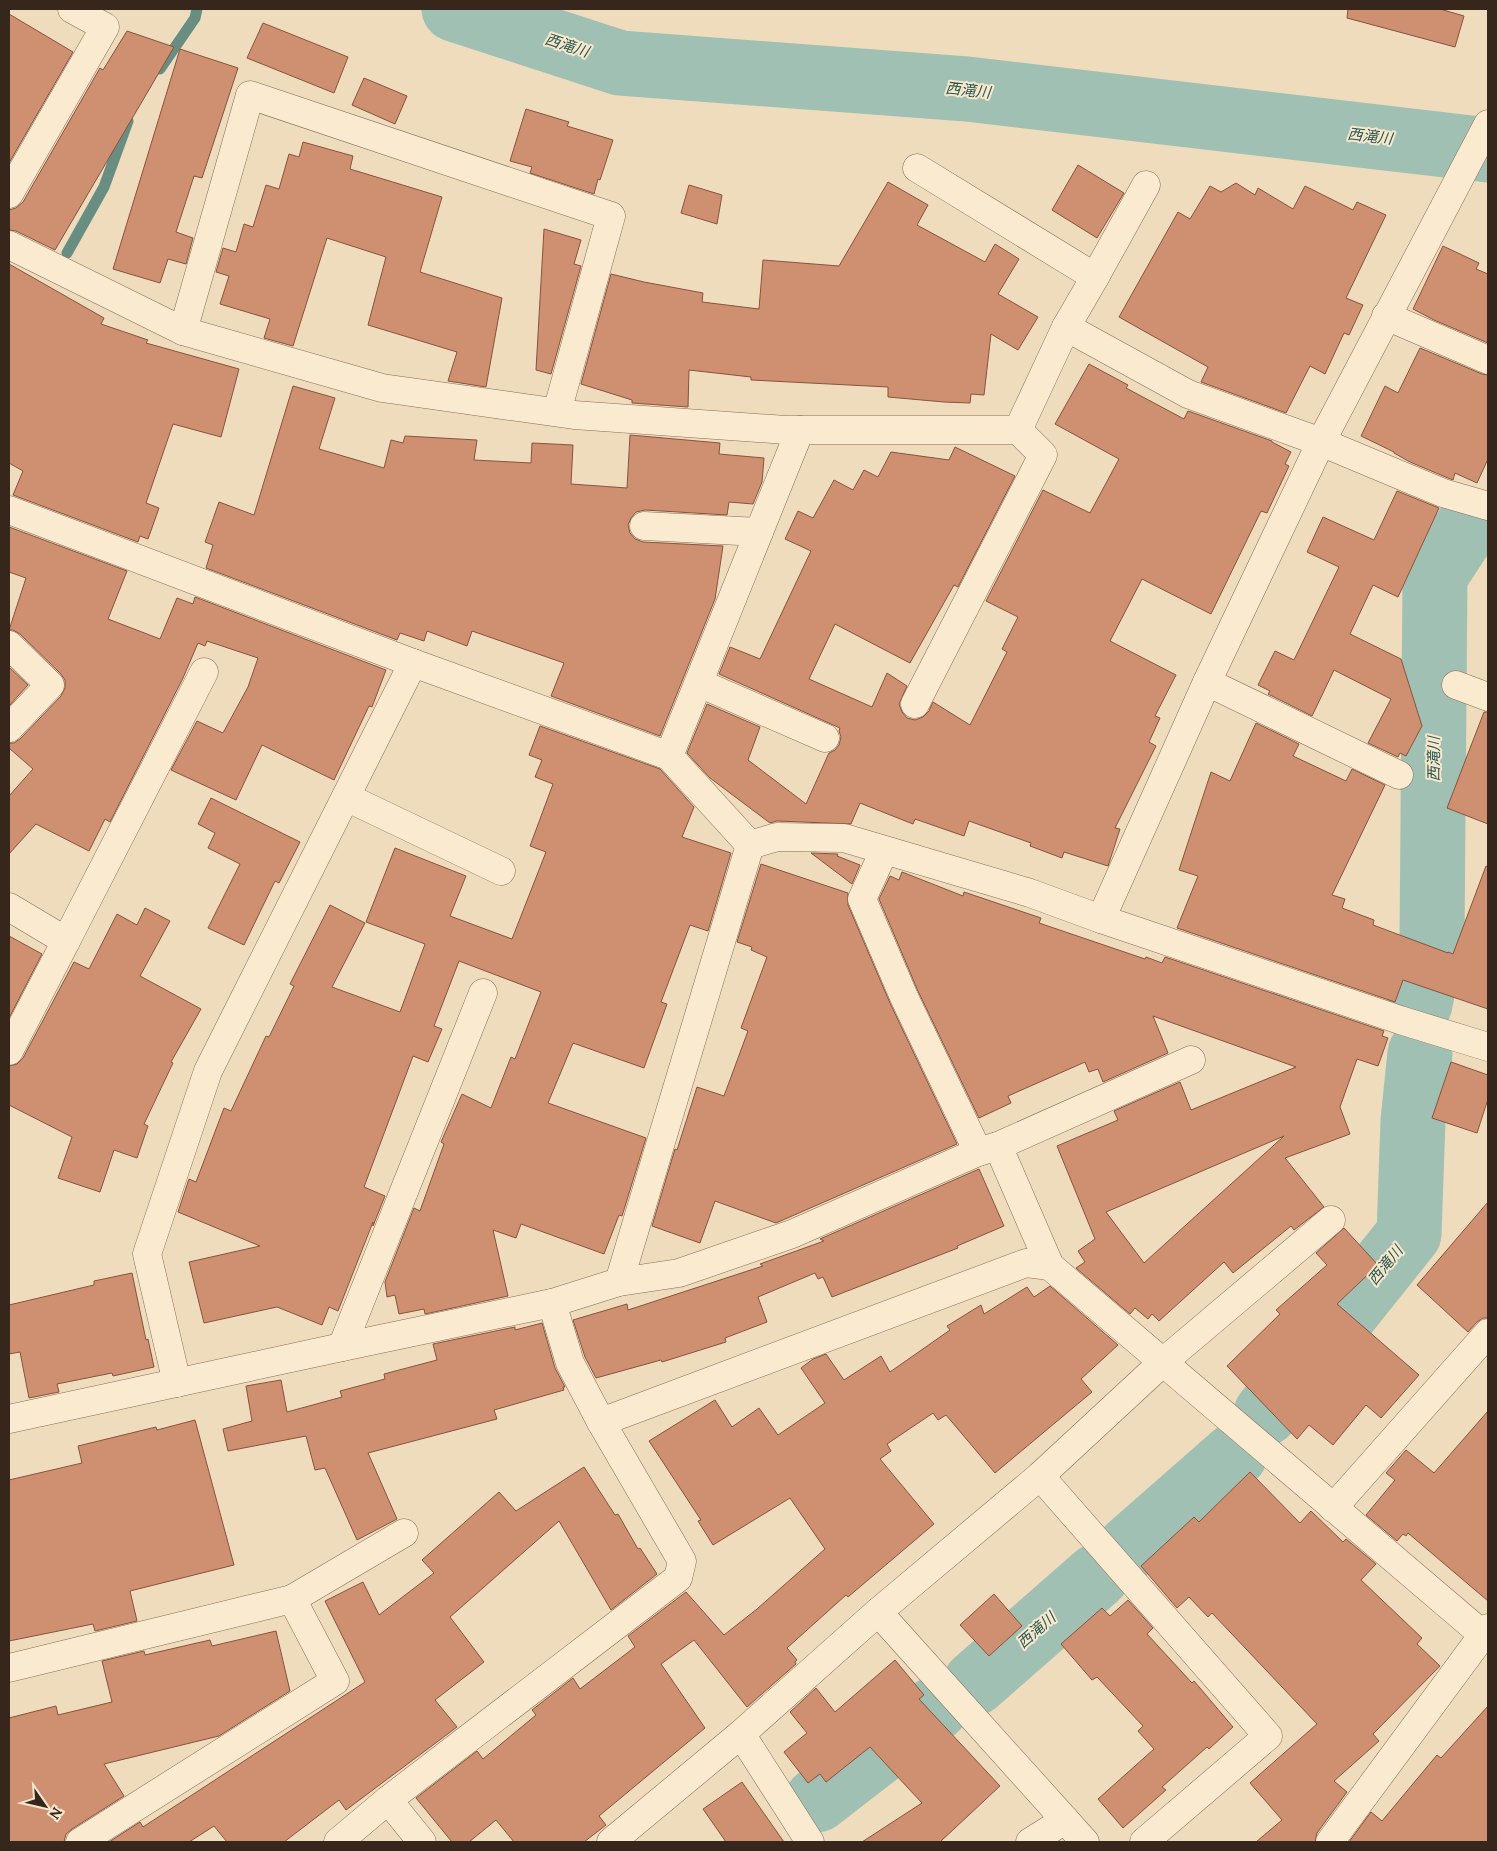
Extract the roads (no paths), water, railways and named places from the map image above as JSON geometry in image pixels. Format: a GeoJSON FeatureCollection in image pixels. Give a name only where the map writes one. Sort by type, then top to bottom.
{"type":"FeatureCollection","features":[{"type":"Feature","properties":{"kind":"street"},"geometry":{"type":"LineString","coordinates":[[9,194],[105,27],[72,9]]}},
{"type":"Feature","properties":{"kind":"street"},"geometry":{"type":"LineString","coordinates":[[183,331],[250,95],[610,216],[557,412]]}},
{"type":"Feature","properties":{"kind":"street"},"geometry":{"type":"LineString","coordinates":[[1102,919],[1207,682],[1322,442],[1386,316],[1488,124]]}},
{"type":"Feature","properties":{"kind":"street"},"geometry":{"type":"LineString","coordinates":[[917,168],[1095,277]]}},
{"type":"Feature","properties":{"kind":"street"},"geometry":{"type":"LineString","coordinates":[[1018,430],[1066,327],[1146,185]]}},
{"type":"Feature","properties":{"kind":"street"},"geometry":{"type":"LineString","coordinates":[[9,245],[183,331],[382,388],[574,415],[800,430],[1018,430],[1043,456],[915,704]]}},
{"type":"Feature","properties":{"kind":"street"},"geometry":{"type":"LineString","coordinates":[[1386,316],[1488,360]]}},
{"type":"Feature","properties":{"kind":"street"},"geometry":{"type":"LineString","coordinates":[[1066,327],[1188,394],[1322,442],[1443,494],[1488,506]]}},
{"type":"Feature","properties":{"kind":"street"},"geometry":{"type":"LineString","coordinates":[[669,756],[800,430]]}},
{"type":"Feature","properties":{"kind":"street"},"geometry":{"type":"LineString","coordinates":[[9,510],[413,663],[669,756],[750,845]]}},
{"type":"Feature","properties":{"kind":"street"},"geometry":{"type":"LineString","coordinates":[[644,526],[759,532]]}},
{"type":"Feature","properties":{"kind":"street"},"geometry":{"type":"LineString","coordinates":[[9,646],[50,685],[9,728]]}},
{"type":"Feature","properties":{"kind":"street"},"geometry":{"type":"LineString","coordinates":[[177,1383],[147,1254],[208,1071],[413,663]]}},
{"type":"Feature","properties":{"kind":"street"},"geometry":{"type":"LineString","coordinates":[[9,1051],[204,672]]}},
{"type":"Feature","properties":{"kind":"street"},"geometry":{"type":"LineString","coordinates":[[1207,682],[1399,775]]}},
{"type":"Feature","properties":{"kind":"street"},"geometry":{"type":"LineString","coordinates":[[699,683],[825,738]]}},
{"type":"Feature","properties":{"kind":"street"},"geometry":{"type":"LineString","coordinates":[[1456,685],[1488,697]]}},
{"type":"Feature","properties":{"kind":"street"},"geometry":{"type":"LineString","coordinates":[[346,797],[501,871]]}},
{"type":"Feature","properties":{"kind":"street"},"geometry":{"type":"LineString","coordinates":[[750,845],[777,837],[844,838],[1030,892],[1102,919],[1400,1020],[1488,1047]]}},
{"type":"Feature","properties":{"kind":"street"},"geometry":{"type":"LineString","coordinates":[[620,1282],[750,845]]}},
{"type":"Feature","properties":{"kind":"street"},"geometry":{"type":"LineString","coordinates":[[884,851],[862,900],[904,997],[1050,1266],[1333,1508],[1486,1634],[1330,1842]]}},
{"type":"Feature","properties":{"kind":"street"},"geometry":{"type":"LineString","coordinates":[[9,907],[66,941]]}},
{"type":"Feature","properties":{"kind":"street"},"geometry":{"type":"LineString","coordinates":[[342,1346],[483,993]]}},
{"type":"Feature","properties":{"kind":"street"},"geometry":{"type":"LineString","coordinates":[[9,1419],[342,1346],[552,1303],[620,1282],[679,1273],[792,1234],[1191,1060]]}},
{"type":"Feature","properties":{"kind":"street"},"geometry":{"type":"LineString","coordinates":[[611,1842],[741,1734],[878,1612],[1040,1476],[1163,1362],[1331,1220]]}},
{"type":"Feature","properties":{"kind":"street"},"geometry":{"type":"LineString","coordinates":[[601,1422],[1026,1263],[1050,1266]]}},
{"type":"Feature","properties":{"kind":"street"},"geometry":{"type":"LineString","coordinates":[[338,1842],[388,1800],[678,1578],[682,1561],[601,1422],[570,1364],[552,1303]]}},
{"type":"Feature","properties":{"kind":"street"},"geometry":{"type":"LineString","coordinates":[[1333,1508],[1488,1333]]}},
{"type":"Feature","properties":{"kind":"street"},"geometry":{"type":"LineString","coordinates":[[1040,1476],[1268,1736],[1144,1842]]}},
{"type":"Feature","properties":{"kind":"street"},"geometry":{"type":"LineString","coordinates":[[9,1668],[292,1599],[404,1533]]}},
{"type":"Feature","properties":{"kind":"street"},"geometry":{"type":"LineString","coordinates":[[80,1842],[335,1682],[292,1599]]}},
{"type":"Feature","properties":{"kind":"street"},"geometry":{"type":"LineString","coordinates":[[878,1612],[1085,1842]]}},
{"type":"Feature","properties":{"kind":"street"},"geometry":{"type":"LineString","coordinates":[[741,1734],[810,1842]]}},
{"type":"Feature","properties":{"kind":"street"},"geometry":{"type":"LineString","coordinates":[[388,1800],[422,1842]]}},
{"type":"Feature","properties":{"kind":"street"},"geometry":{"type":"LineString","coordinates":[[1030,1842],[1065,1820]]}},
{"type":"Feature","properties":{"kind":"waterway"},"geometry":{"type":"LineString","coordinates":[[160,69],[195,18],[197,9]]}},
{"type":"Feature","properties":{"kind":"waterway","name":"西滝川"},"geometry":{"type":"LineString","coordinates":[[454,9],[620,63],[967,89],[1488,150]]}},
{"type":"Feature","properties":{"kind":"waterway"},"geometry":{"type":"LineString","coordinates":[[67,253],[104,187],[128,121]]}},
{"type":"Feature","properties":{"kind":"waterway","name":"西滝川"},"geometry":{"type":"LineString","coordinates":[[1420,1004],[1432,941],[1435,576],[1469,524]]}},
{"type":"Feature","properties":{"kind":"waterway","name":"西滝川"},"geometry":{"type":"LineString","coordinates":[[1266,1413],[1409,1234],[1413,1121],[1420,1053]]}},
{"type":"Feature","properties":{"kind":"waterway","name":"西滝川"},"geometry":{"type":"LineString","coordinates":[[1129,1548],[1235,1455]]}},
{"type":"Feature","properties":{"kind":"waterway","name":"西滝川"},"geometry":{"type":"LineString","coordinates":[[975,1683],[1097,1576]]}},
{"type":"Feature","properties":{"kind":"waterway","name":"西滝川"},"geometry":{"type":"LineString","coordinates":[[817,1800],[936,1708]]}}]}
